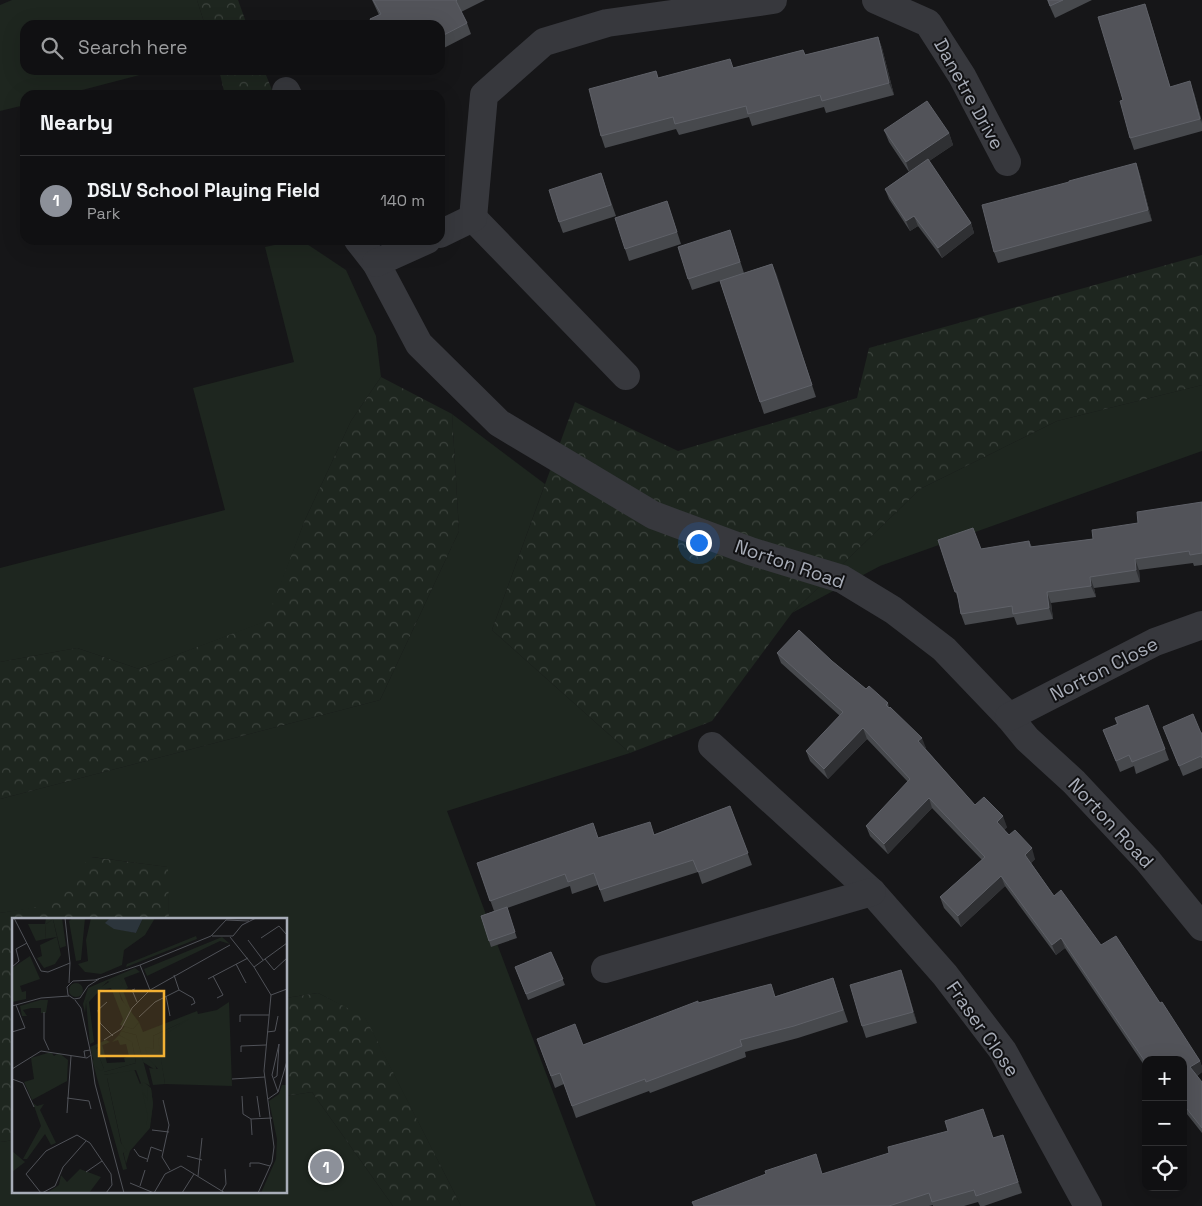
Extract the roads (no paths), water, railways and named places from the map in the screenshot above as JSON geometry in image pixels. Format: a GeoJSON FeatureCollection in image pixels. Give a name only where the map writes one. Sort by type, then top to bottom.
{"type":"FeatureCollection","features":[{"type":"Feature","properties":{"kind":"street"},"geometry":{"type":"LineString","coordinates":[[626,376],[474,218],[484,95],[544,42],[607,24],[773,0]]}},
{"type":"Feature","properties":{"kind":"street","name":"Danetre Drive"},"geometry":{"type":"LineString","coordinates":[[876,0],[928,24],[962,76],[1007,162]]}},
{"type":"Feature","properties":{"kind":"street"},"geometry":{"type":"LineString","coordinates":[[445,232],[474,218]]}},
{"type":"Feature","properties":{"kind":"street","name":"Norton Road"},"geometry":{"type":"LineString","coordinates":[[362,245],[376,264],[419,344],[499,423],[653,515],[750,551],[842,578],[893,610],[944,649],[1027,739],[1074,782],[1148,861],[1202,927]]}},
{"type":"Feature","properties":{"kind":"street"},"geometry":{"type":"LineString","coordinates":[[376,264],[416,245]]}},
{"type":"Feature","properties":{"kind":"street","name":"Norton Close"},"geometry":{"type":"LineString","coordinates":[[1008,717],[1155,642],[1202,625]]}},
{"type":"Feature","properties":{"kind":"street","name":"Fraser Close"},"geometry":{"type":"LineString","coordinates":[[712,746],[872,892],[945,975],[1003,1051],[1088,1206]]}},
{"type":"Feature","properties":{"kind":"street"},"geometry":{"type":"LineString","coordinates":[[605,969],[872,892]]}},
{"type":"Feature","properties":{"kind":"place","name":"DSLV School Playing Field"},"geometry":{"type":"Point","coordinates":[326,1167]}}]}
